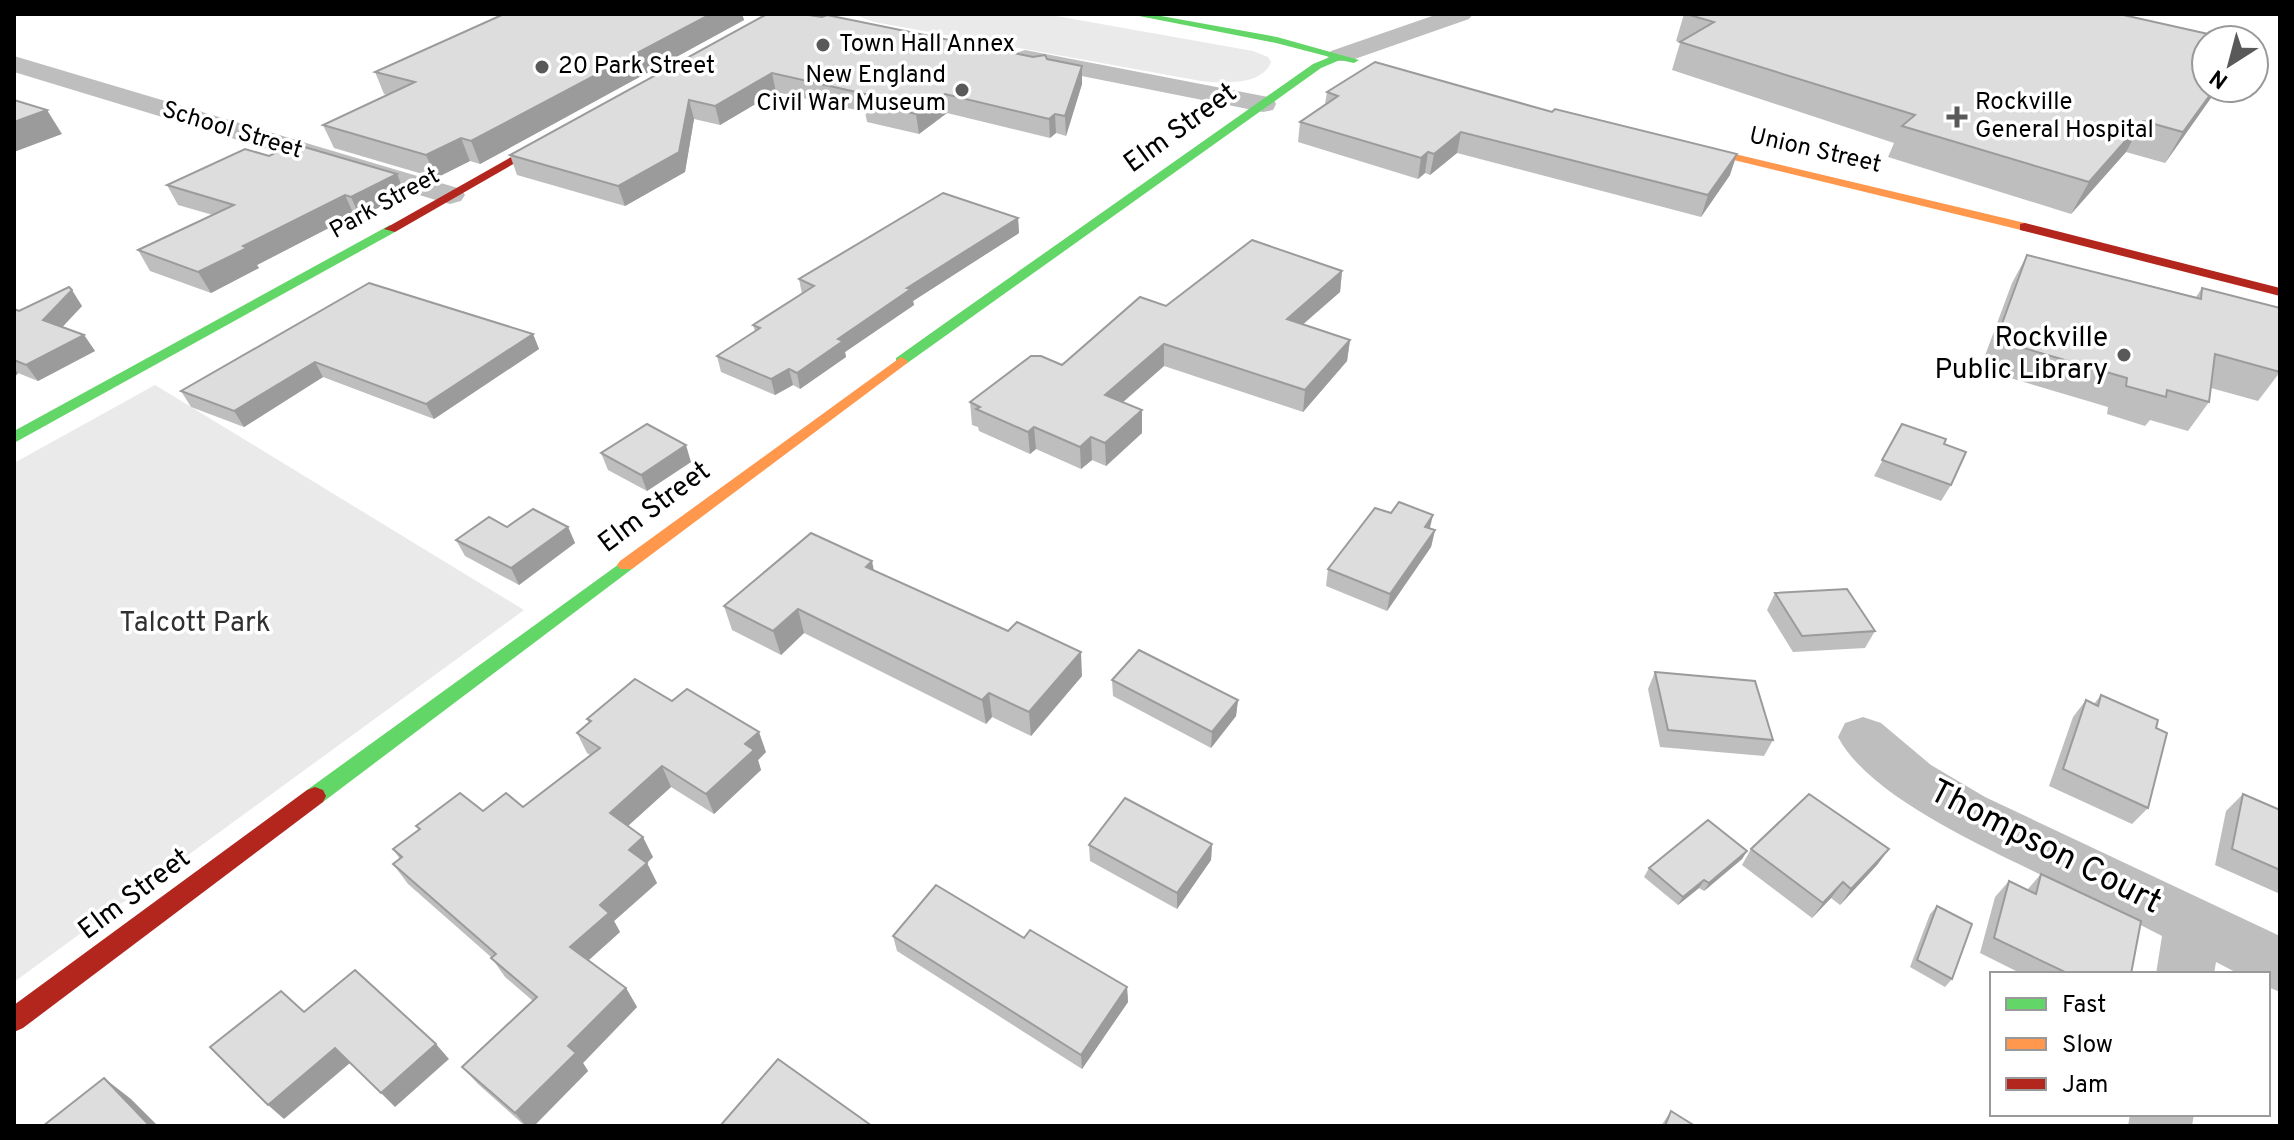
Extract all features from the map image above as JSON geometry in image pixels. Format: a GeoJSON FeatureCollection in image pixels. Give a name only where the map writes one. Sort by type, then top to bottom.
{"type":"FeatureCollection","features":[{"type":"Feature","properties":{"kind":"street"},"geometry":{"type":"LineString","coordinates":[[1134,14],[1277,40],[1367,64]]}},
{"type":"Feature","properties":{"kind":"street"},"geometry":{"type":"LineString","coordinates":[[1340,56],[1461,14]]}},
{"type":"Feature","properties":{"kind":"street"},"geometry":{"type":"LineString","coordinates":[[1003,53],[1263,104]]}},
{"type":"Feature","properties":{"kind":"street","name":"Elm Street"},"geometry":{"type":"LineString","coordinates":[[14,1020],[1033,265],[1194,157],[1317,66],[1340,56]]}},
{"type":"Feature","properties":{"kind":"street","name":"School Street"},"geometry":{"type":"LineString","coordinates":[[14,64],[450,195]]}},
{"type":"Feature","properties":{"kind":"street","name":"Park Street"},"geometry":{"type":"LineString","coordinates":[[14,438],[575,126]]}},
{"type":"Feature","properties":{"kind":"street","name":"Union Street"},"geometry":{"type":"LineString","coordinates":[[1654,138],[2053,233],[2280,292]]}},
{"type":"Feature","properties":{"kind":"street","name":"Thompson Court"},"geometry":{"type":"LineString","coordinates":[[1863,737],[1941,799],[2189,948],[2280,965]]}},
{"type":"Feature","properties":{"kind":"green space"},"geometry":{"type":"Polygon","coordinates":[[[853,14],[1045,14],[1253,51],[1268,57],[1271,62],[1266,70],[1251,79],[1201,81],[874,22],[853,14]]]}},
{"type":"Feature","properties":{"kind":"green space","name":"Talcott Park"},"geometry":{"type":"Polygon","coordinates":[[[155,385],[524,610],[14,982],[14,463],[155,385]]]}},
{"type":"Feature","properties":{"kind":"building"},"geometry":{"type":"Polygon","coordinates":[[[504,14],[711,14],[471,141],[461,138],[426,155],[323,125],[415,82],[375,72],[504,14]]]}},
{"type":"Feature","properties":{"kind":"building"},"geometry":{"type":"Polygon","coordinates":[[[767,14],[827,15],[1033,57],[1045,55],[1047,59],[1082,66],[1065,116],[1055,114],[1049,119],[945,94],[916,114],[864,102],[874,96],[772,73],[715,106],[689,100],[679,152],[618,186],[510,155],[767,14]]]}},
{"type":"Feature","properties":{"kind":"building"},"geometry":{"type":"Polygon","coordinates":[[[1686,14],[2119,14],[2190,30],[2190,104],[2203,104],[2183,132],[2143,121],[2089,182],[1902,126],[1915,115],[1680,42],[1714,22],[1686,14]]]}},
{"type":"Feature","properties":{"kind":"building"},"geometry":{"type":"Polygon","coordinates":[[[1375,62],[1552,112],[1555,109],[1737,154],[1708,195],[1461,132],[1434,154],[1428,152],[1421,158],[1300,122],[1338,96],[1327,92],[1375,62]]]}},
{"type":"Feature","properties":{"kind":"building"},"geometry":{"type":"Polygon","coordinates":[[[14,100],[47,110],[14,122],[14,100]]]}},
{"type":"Feature","properties":{"kind":"building"},"geometry":{"type":"Polygon","coordinates":[[[294,144],[397,174],[351,197],[345,195],[198,272],[138,250],[234,205],[167,185],[245,149],[269,156],[294,144]]]}},
{"type":"Feature","properties":{"kind":"building"},"geometry":{"type":"Polygon","coordinates":[[[943,193],[1018,218],[907,288],[911,289],[838,339],[843,341],[797,373],[789,369],[771,379],[717,356],[760,328],[753,325],[814,286],[799,279],[943,193]]]}},
{"type":"Feature","properties":{"kind":"building"},"geometry":{"type":"Polygon","coordinates":[[[1252,240],[1342,271],[1287,319],[1350,340],[1305,390],[1164,344],[1105,395],[1142,410],[1105,443],[1091,437],[1080,447],[1034,427],[1028,432],[976,409],[980,407],[970,402],[1031,356],[1041,356],[1062,365],[1140,297],[1166,306],[1252,240]]]}},
{"type":"Feature","properties":{"kind":"building","name":"Rockville Public Library"},"geometry":{"type":"Polygon","coordinates":[[[2027,255],[2201,299],[2202,288],[2280,308],[2280,372],[2215,354],[2209,402],[2167,390],[2166,397],[2126,386],[2127,378],[1996,340],[2027,255]]]}},
{"type":"Feature","properties":{"kind":"building"},"geometry":{"type":"Polygon","coordinates":[[[369,283],[533,334],[426,404],[315,362],[234,411],[181,391],[369,283]]]}},
{"type":"Feature","properties":{"kind":"building"},"geometry":{"type":"Polygon","coordinates":[[[69,287],[72,290],[43,320],[84,335],[26,365],[14,360],[14,309],[19,311],[69,287]]]}},
{"type":"Feature","properties":{"kind":"building"},"geometry":{"type":"Polygon","coordinates":[[[647,424],[686,445],[641,475],[601,453],[647,424]]]}},
{"type":"Feature","properties":{"kind":"building"},"geometry":{"type":"Polygon","coordinates":[[[1902,424],[1946,439],[1944,444],[1966,452],[1951,485],[1882,460],[1902,424]]]}},
{"type":"Feature","properties":{"kind":"building"},"geometry":{"type":"Polygon","coordinates":[[[1399,502],[1433,515],[1425,527],[1435,530],[1390,594],[1328,569],[1375,508],[1391,513],[1399,502]]]}},
{"type":"Feature","properties":{"kind":"building"},"geometry":{"type":"Polygon","coordinates":[[[533,509],[568,527],[511,568],[456,540],[489,517],[507,527],[533,509]]]}},
{"type":"Feature","properties":{"kind":"building"},"geometry":{"type":"Polygon","coordinates":[[[811,533],[872,561],[866,567],[1008,631],[1017,622],[1081,652],[1029,712],[989,693],[982,700],[798,609],[773,631],[724,606],[811,533]]]}},
{"type":"Feature","properties":{"kind":"building"},"geometry":{"type":"Polygon","coordinates":[[[1847,589],[1875,631],[1802,636],[1775,593],[1847,589]]]}},
{"type":"Feature","properties":{"kind":"building"},"geometry":{"type":"Polygon","coordinates":[[[1139,650],[1238,700],[1212,732],[1112,680],[1139,650]]]}},
{"type":"Feature","properties":{"kind":"building"},"geometry":{"type":"Polygon","coordinates":[[[1655,672],[1755,681],[1773,740],[1668,730],[1655,672]]]}},
{"type":"Feature","properties":{"kind":"building"},"geometry":{"type":"Polygon","coordinates":[[[635,679],[672,701],[687,689],[759,732],[745,744],[754,750],[706,794],[662,766],[610,813],[643,837],[629,850],[647,863],[600,905],[609,913],[570,947],[626,988],[568,1046],[576,1053],[515,1113],[462,1067],[537,997],[491,958],[496,954],[393,864],[402,857],[393,849],[420,829],[416,826],[460,793],[483,811],[506,793],[523,807],[600,748],[577,733],[591,721],[587,719],[635,679]]]}},
{"type":"Feature","properties":{"kind":"building"},"geometry":{"type":"Polygon","coordinates":[[[2101,695],[2158,720],[2156,728],[2167,733],[2148,808],[2063,769],[2086,700],[2098,706],[2101,695]]]}},
{"type":"Feature","properties":{"kind":"building"},"geometry":{"type":"Polygon","coordinates":[[[1809,794],[1889,849],[1851,889],[1843,882],[1823,903],[1751,849],[1809,794]]]}},
{"type":"Feature","properties":{"kind":"building"},"geometry":{"type":"Polygon","coordinates":[[[2243,794],[2280,810],[2280,870],[2232,849],[2243,794]]]}},
{"type":"Feature","properties":{"kind":"building"},"geometry":{"type":"Polygon","coordinates":[[[1125,798],[1212,844],[1177,893],[1089,845],[1125,798]]]}},
{"type":"Feature","properties":{"kind":"building"},"geometry":{"type":"Polygon","coordinates":[[[1708,820],[1747,851],[1709,883],[1704,880],[1683,897],[1649,868],[1708,820]]]}},
{"type":"Feature","properties":{"kind":"building"},"geometry":{"type":"Polygon","coordinates":[[[2041,874],[2141,921],[2131,972],[2065,972],[1994,938],[2009,881],[2036,894],[2041,874]]]}},
{"type":"Feature","properties":{"kind":"building"},"geometry":{"type":"Polygon","coordinates":[[[936,885],[1024,938],[1030,930],[1127,987],[1081,1055],[893,936],[936,885]]]}},
{"type":"Feature","properties":{"kind":"building"},"geometry":{"type":"Polygon","coordinates":[[[1937,906],[1972,924],[1952,979],[1917,960],[1937,906]]]}},
{"type":"Feature","properties":{"kind":"building"},"geometry":{"type":"Polygon","coordinates":[[[355,970],[436,1044],[381,1093],[335,1048],[268,1105],[210,1047],[281,991],[304,1012],[355,970]]]}},
{"type":"Feature","properties":{"kind":"building"},"geometry":{"type":"Polygon","coordinates":[[[778,1059],[872,1126],[720,1126],[778,1059]]]}},
{"type":"Feature","properties":{"kind":"building"},"geometry":{"type":"Polygon","coordinates":[[[104,1078],[150,1126],[43,1126],[104,1078]]]}},
{"type":"Feature","properties":{"kind":"building"},"geometry":{"type":"Polygon","coordinates":[[[1671,1111],[1695,1126],[1665,1126],[1671,1111]]]}},
{"type":"Feature","properties":{"kind":"traffic: fast"},"geometry":{"type":"LineString","coordinates":[[1134,14],[1277,40],[1354,60]]}},
{"type":"Feature","properties":{"kind":"traffic: fast"},"geometry":{"type":"LineString","coordinates":[[901,361],[1317,66],[1340,56]]}},
{"type":"Feature","properties":{"kind":"traffic: fast"},"geometry":{"type":"LineString","coordinates":[[14,438],[390,229]]}},
{"type":"Feature","properties":{"kind":"traffic: fast"},"geometry":{"type":"LineString","coordinates":[[315,796],[626,565]]}},
{"type":"Feature","properties":{"kind":"traffic: slow"},"geometry":{"type":"LineString","coordinates":[[1676,143],[2025,227]]}},
{"type":"Feature","properties":{"kind":"traffic: slow"},"geometry":{"type":"LineString","coordinates":[[626,565],[901,361]]}},
{"type":"Feature","properties":{"kind":"traffic: jam"},"geometry":{"type":"LineString","coordinates":[[390,229],[563,132]]}},
{"type":"Feature","properties":{"kind":"traffic: jam"},"geometry":{"type":"LineString","coordinates":[[2025,227],[2280,292]]}},
{"type":"Feature","properties":{"kind":"traffic: jam"},"geometry":{"type":"LineString","coordinates":[[14,1020],[315,796]]}},
{"type":"Feature","properties":{"kind":"place","name":"Town Hall Annex"},"geometry":{"type":"Point","coordinates":[823,45]}},
{"type":"Feature","properties":{"kind":"place","name":"20 Park Street"},"geometry":{"type":"Point","coordinates":[542,67]}},
{"type":"Feature","properties":{"kind":"place","name":"New England Civil War Museum"},"geometry":{"type":"Point","coordinates":[962,90]}},
{"type":"Feature","properties":{"kind":"place","name":"Rockville General Hospital"},"geometry":{"type":"Point","coordinates":[1957,117]}},
{"type":"Feature","properties":{"kind":"place","name":"Rockville Public Library"},"geometry":{"type":"Point","coordinates":[2124,355]}}]}
